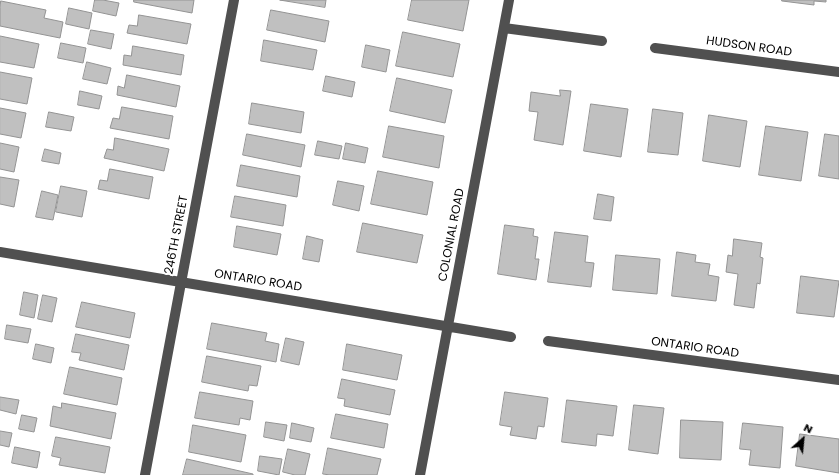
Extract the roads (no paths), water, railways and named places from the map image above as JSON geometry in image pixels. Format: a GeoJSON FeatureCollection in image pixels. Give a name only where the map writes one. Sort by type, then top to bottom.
{"type":"FeatureCollection","features":[{"type":"Feature","properties":{"kind":"street","name":"246TH STREET"},"geometry":{"type":"LineString","coordinates":[[145,475],[234,0]]}},
{"type":"Feature","properties":{"kind":"street","name":"COLONIAL ROAD"},"geometry":{"type":"LineString","coordinates":[[420,475],[509,0]]}},
{"type":"Feature","properties":{"kind":"street"},"geometry":{"type":"LineString","coordinates":[[504,28],[602,41]]}},
{"type":"Feature","properties":{"kind":"street","name":"HUDSON ROAD"},"geometry":{"type":"LineString","coordinates":[[655,48],[839,72]]}},
{"type":"Feature","properties":{"kind":"street","name":"ONTARIO ROAD"},"geometry":{"type":"LineString","coordinates":[[0,252],[511,336]]}},
{"type":"Feature","properties":{"kind":"street","name":"ONTARIO ROAD"},"geometry":{"type":"LineString","coordinates":[[548,341],[839,380]]}}]}
